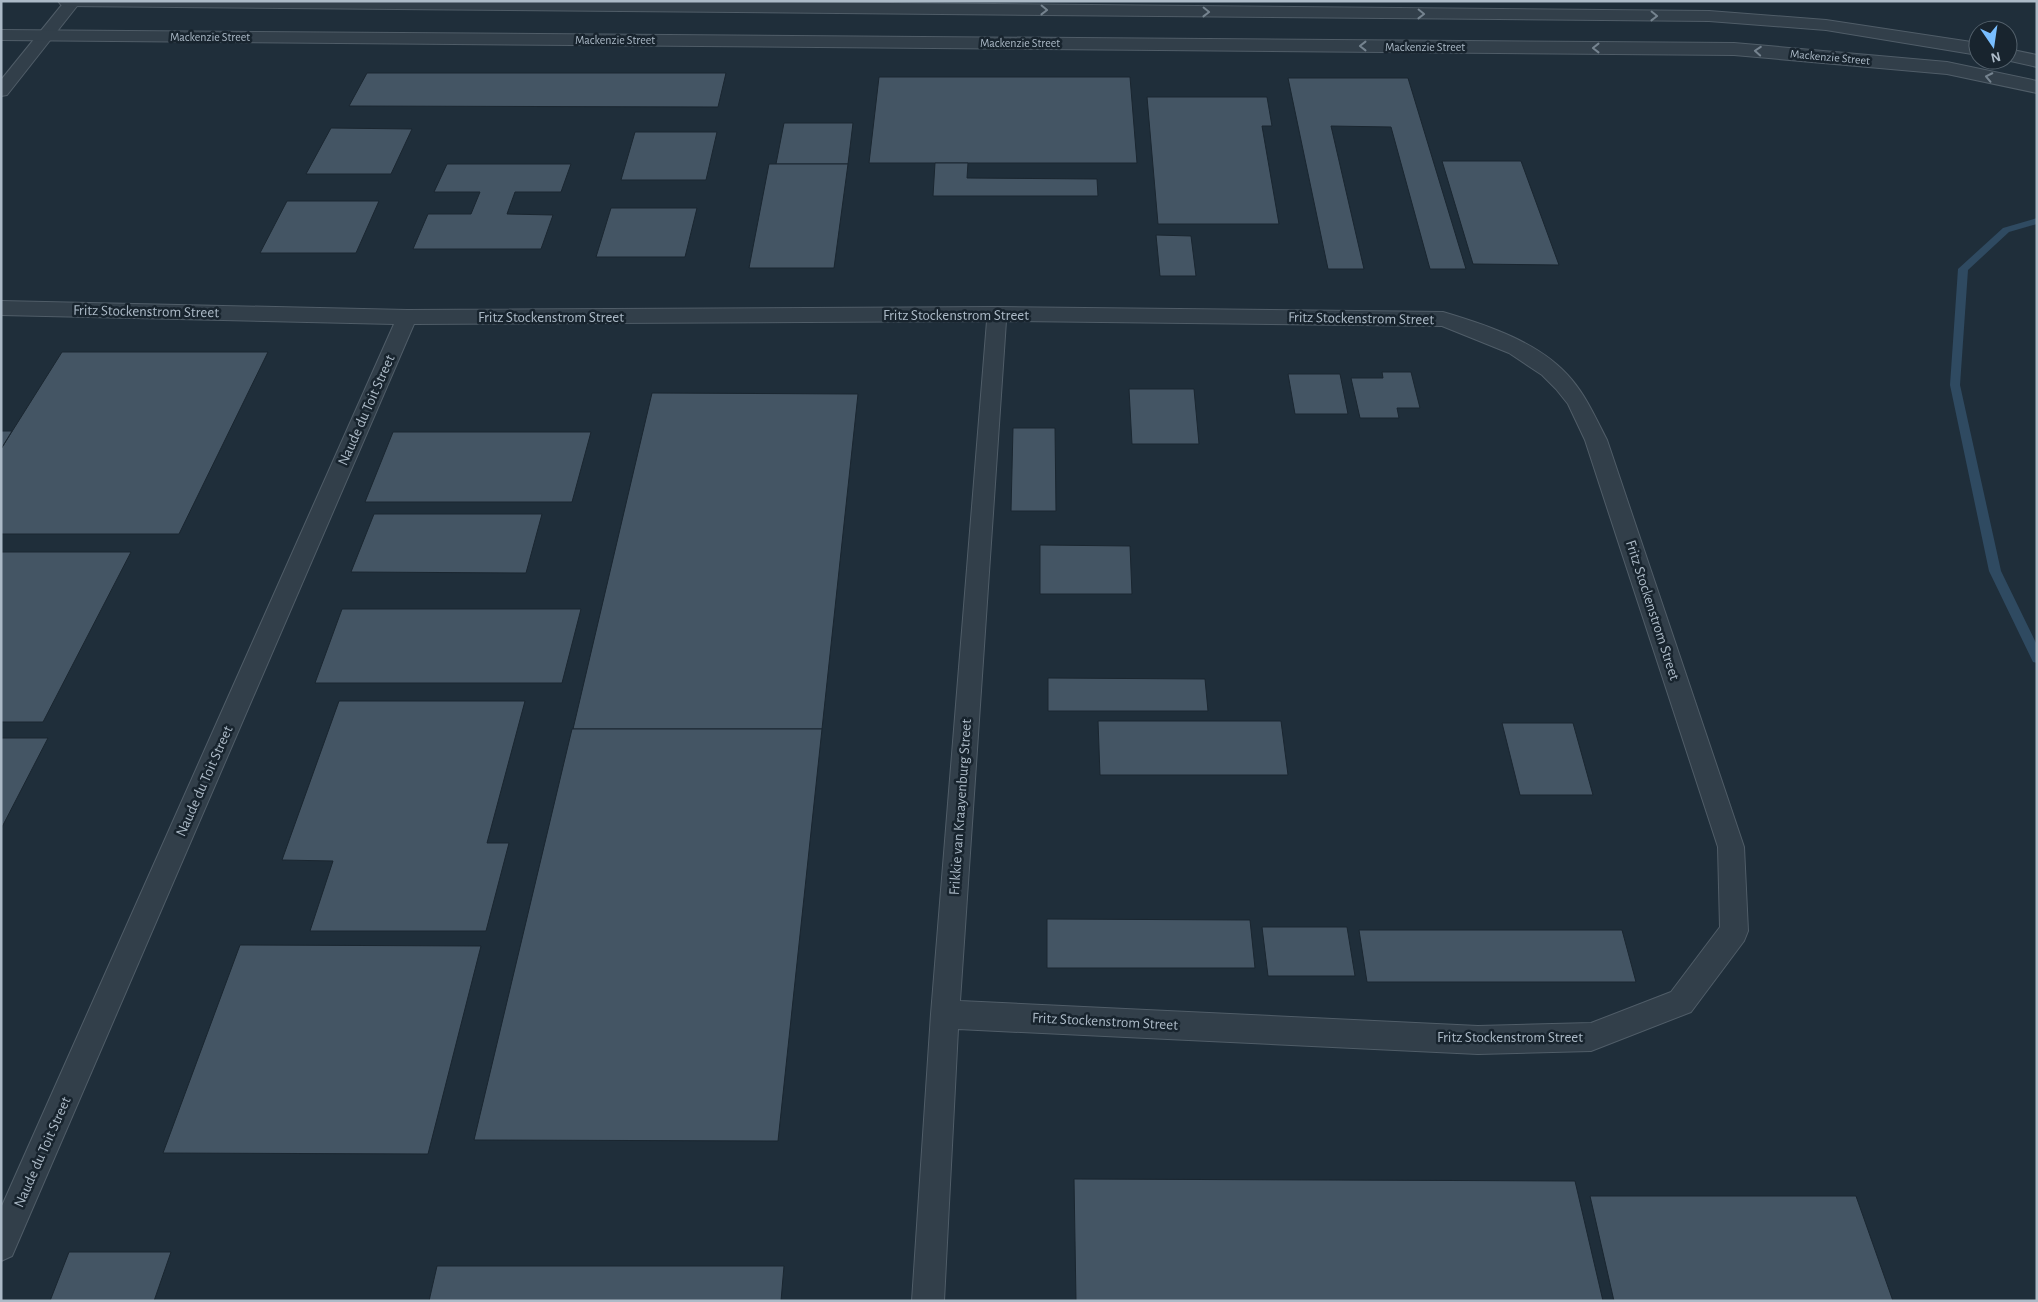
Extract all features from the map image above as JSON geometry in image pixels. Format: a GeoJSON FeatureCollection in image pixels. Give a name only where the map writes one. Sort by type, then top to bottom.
{"type":"FeatureCollection","features":[{"type":"Feature","properties":{"kind":"street","name":"Mackenzie Street"},"geometry":{"type":"LineString","coordinates":[[67,1],[1709,16],[1826,25],[1968,47]]}},
{"type":"Feature","properties":{"kind":"street","name":"Mackenzie Street"},"geometry":{"type":"LineString","coordinates":[[1,35],[1734,50],[1947,68],[2037,87]]}},
{"type":"Feature","properties":{"kind":"street"},"geometry":{"type":"LineString","coordinates":[[2018,57],[2037,61]]}},
{"type":"Feature","properties":{"kind":"lane"},"geometry":{"type":"LineString","coordinates":[[1,91],[73,1]]}},
{"type":"Feature","properties":{"kind":"lane","name":"Fritz Stockenstrom Street"},"geometry":{"type":"LineString","coordinates":[[1,308],[407,318],[997,314],[1443,319],[1501,339],[1552,371],[1575,398],[1596,440],[1731,847],[1734,931],[1681,1002],[1591,1037],[1478,1040],[945,1014]]}},
{"type":"Feature","properties":{"kind":"lane","name":"Frikkie van Kraayenburg Street"},"geometry":{"type":"LineString","coordinates":[[928,1301],[945,1014],[997,314]]}},
{"type":"Feature","properties":{"kind":"lane","name":"Naude du Toit Street"},"geometry":{"type":"LineString","coordinates":[[1,1245],[407,318]]}},
{"type":"Feature","properties":{"kind":"building"},"geometry":{"type":"Polygon","coordinates":[[[367,73],[726,73],[718,107],[349,106],[367,73]]]}},
{"type":"Feature","properties":{"kind":"building"},"geometry":{"type":"Polygon","coordinates":[[[879,77],[1130,77],[1137,163],[869,163],[879,77]]]}},
{"type":"Feature","properties":{"kind":"building"},"geometry":{"type":"Polygon","coordinates":[[[1288,78],[1408,78],[1466,269],[1430,269],[1391,127],[1331,126],[1364,269],[1328,269],[1288,78]]]}},
{"type":"Feature","properties":{"kind":"building"},"geometry":{"type":"Polygon","coordinates":[[[1147,97],[1267,97],[1272,126],[1262,126],[1279,224],[1158,224],[1147,97]]]}},
{"type":"Feature","properties":{"kind":"building"},"geometry":{"type":"Polygon","coordinates":[[[784,123],[853,123],[848,164],[776,164],[784,123]]]}},
{"type":"Feature","properties":{"kind":"building"},"geometry":{"type":"Polygon","coordinates":[[[331,128],[412,129],[391,174],[306,174],[331,128]]]}},
{"type":"Feature","properties":{"kind":"building"},"geometry":{"type":"Polygon","coordinates":[[[635,132],[717,132],[706,180],[621,180],[635,132]]]}},
{"type":"Feature","properties":{"kind":"building"},"geometry":{"type":"Polygon","coordinates":[[[1442,161],[1521,161],[1559,265],[1473,264],[1442,161]]]}},
{"type":"Feature","properties":{"kind":"building"},"geometry":{"type":"Polygon","coordinates":[[[935,163],[968,163],[967,178],[1097,179],[1098,196],[933,196],[935,163]]]}},
{"type":"Feature","properties":{"kind":"building"},"geometry":{"type":"Polygon","coordinates":[[[447,164],[571,164],[561,192],[515,192],[507,214],[553,215],[541,249],[413,249],[428,214],[471,214],[480,192],[434,192],[447,164]]]}},
{"type":"Feature","properties":{"kind":"building"},"geometry":{"type":"Polygon","coordinates":[[[769,164],[848,164],[834,268],[749,268],[769,164]]]}},
{"type":"Feature","properties":{"kind":"building"},"geometry":{"type":"Polygon","coordinates":[[[287,201],[379,201],[356,253],[260,253],[287,201]]]}},
{"type":"Feature","properties":{"kind":"building"},"geometry":{"type":"Polygon","coordinates":[[[611,208],[697,208],[685,257],[596,257],[611,208]]]}},
{"type":"Feature","properties":{"kind":"building"},"geometry":{"type":"Polygon","coordinates":[[[1156,235],[1191,236],[1196,276],[1160,276],[1156,235]]]}},
{"type":"Feature","properties":{"kind":"building"},"geometry":{"type":"Polygon","coordinates":[[[62,352],[268,352],[179,534],[1,534],[1,449],[62,352]]]}},
{"type":"Feature","properties":{"kind":"building"},"geometry":{"type":"Polygon","coordinates":[[[1382,372],[1411,372],[1420,408],[1397,408],[1399,418],[1360,418],[1351,378],[1383,378],[1382,372]]]}},
{"type":"Feature","properties":{"kind":"building"},"geometry":{"type":"Polygon","coordinates":[[[1288,374],[1340,374],[1348,414],[1295,414],[1288,374]]]}},
{"type":"Feature","properties":{"kind":"building"},"geometry":{"type":"Polygon","coordinates":[[[1129,389],[1194,389],[1199,444],[1132,444],[1129,389]]]}},
{"type":"Feature","properties":{"kind":"building"},"geometry":{"type":"Polygon","coordinates":[[[652,393],[858,394],[822,729],[573,729],[652,393]]]}},
{"type":"Feature","properties":{"kind":"building"},"geometry":{"type":"Polygon","coordinates":[[[1013,428],[1055,428],[1056,511],[1011,511],[1013,428]]]}},
{"type":"Feature","properties":{"kind":"building"},"geometry":{"type":"Polygon","coordinates":[[[1,431],[12,431],[1,449],[1,431]]]}},
{"type":"Feature","properties":{"kind":"building"},"geometry":{"type":"Polygon","coordinates":[[[393,432],[591,432],[572,502],[365,502],[393,432]]]}},
{"type":"Feature","properties":{"kind":"building"},"geometry":{"type":"Polygon","coordinates":[[[374,514],[542,514],[526,573],[351,572],[374,514]]]}},
{"type":"Feature","properties":{"kind":"building"},"geometry":{"type":"Polygon","coordinates":[[[1040,545],[1130,546],[1132,594],[1040,594],[1040,545]]]}},
{"type":"Feature","properties":{"kind":"building"},"geometry":{"type":"Polygon","coordinates":[[[1,552],[131,552],[43,722],[1,722],[1,552]]]}},
{"type":"Feature","properties":{"kind":"building"},"geometry":{"type":"Polygon","coordinates":[[[342,609],[581,609],[562,683],[315,683],[342,609]]]}},
{"type":"Feature","properties":{"kind":"building"},"geometry":{"type":"Polygon","coordinates":[[[1048,678],[1205,679],[1208,711],[1048,711],[1048,678]]]}},
{"type":"Feature","properties":{"kind":"building"},"geometry":{"type":"Polygon","coordinates":[[[339,701],[525,701],[487,843],[509,843],[486,931],[310,931],[333,861],[282,860],[339,701]]]}},
{"type":"Feature","properties":{"kind":"building"},"geometry":{"type":"Polygon","coordinates":[[[1098,721],[1281,721],[1288,775],[1100,775],[1098,721]]]}},
{"type":"Feature","properties":{"kind":"building"},"geometry":{"type":"Polygon","coordinates":[[[1502,723],[1573,723],[1593,795],[1520,795],[1502,723]]]}},
{"type":"Feature","properties":{"kind":"building"},"geometry":{"type":"Polygon","coordinates":[[[572,729],[822,729],[778,1141],[474,1140],[572,729]]]}},
{"type":"Feature","properties":{"kind":"building"},"geometry":{"type":"Polygon","coordinates":[[[1,738],[48,738],[1,829],[1,738]]]}},
{"type":"Feature","properties":{"kind":"building"},"geometry":{"type":"Polygon","coordinates":[[[1047,919],[1250,920],[1255,968],[1047,968],[1047,919]]]}},
{"type":"Feature","properties":{"kind":"building"},"geometry":{"type":"Polygon","coordinates":[[[1262,927],[1347,927],[1355,976],[1268,976],[1262,927]]]}},
{"type":"Feature","properties":{"kind":"building"},"geometry":{"type":"Polygon","coordinates":[[[1359,930],[1622,930],[1636,982],[1367,982],[1359,930]]]}},
{"type":"Feature","properties":{"kind":"building"},"geometry":{"type":"Polygon","coordinates":[[[240,945],[481,946],[428,1154],[163,1153],[240,945]]]}},
{"type":"Feature","properties":{"kind":"building"},"geometry":{"type":"Polygon","coordinates":[[[1074,1179],[1575,1181],[1603,1301],[1076,1301],[1074,1179]]]}},
{"type":"Feature","properties":{"kind":"building"},"geometry":{"type":"Polygon","coordinates":[[[1590,1196],[1856,1196],[1893,1301],[1614,1301],[1590,1196]]]}},
{"type":"Feature","properties":{"kind":"building"},"geometry":{"type":"Polygon","coordinates":[[[69,1252],[171,1252],[154,1301],[50,1301],[69,1252]]]}},
{"type":"Feature","properties":{"kind":"building"},"geometry":{"type":"Polygon","coordinates":[[[437,1266],[784,1266],[781,1301],[429,1301],[437,1266]]]}},
{"type":"Feature","properties":{"kind":"waterway"},"geometry":{"type":"LineString","coordinates":[[2037,221],[2006,230],[1963,269],[1955,385],[1995,571],[2037,658]]}}]}
